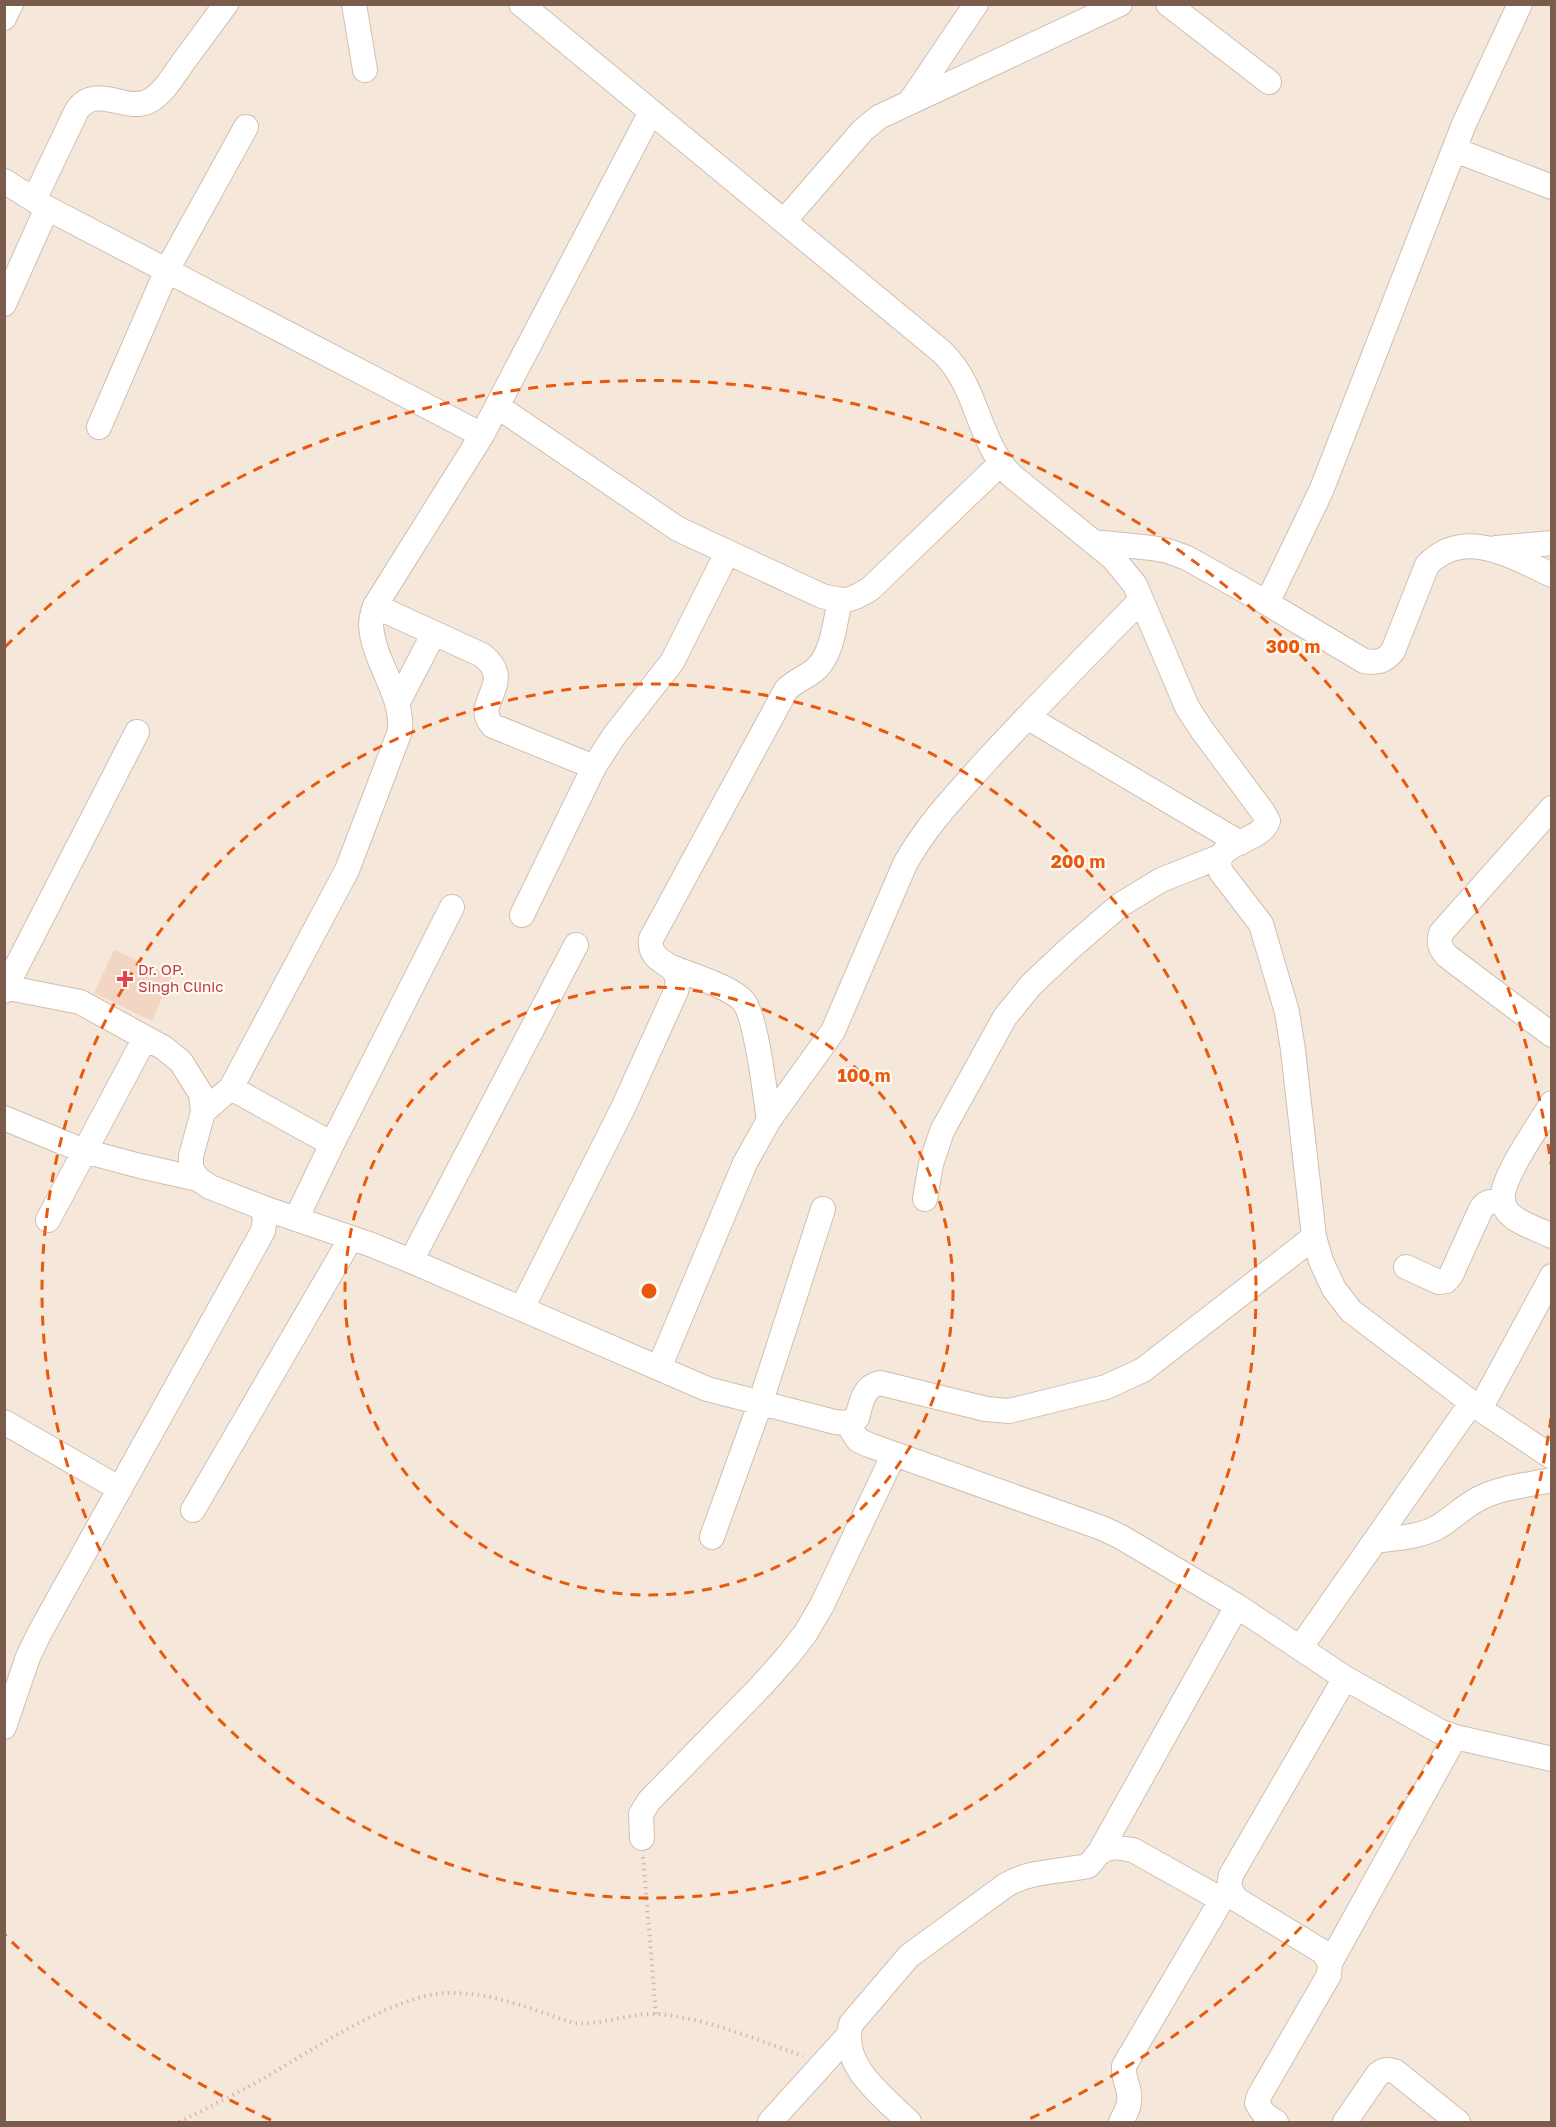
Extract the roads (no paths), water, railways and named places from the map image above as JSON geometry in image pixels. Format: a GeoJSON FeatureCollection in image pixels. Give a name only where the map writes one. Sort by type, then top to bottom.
{"type":"FeatureCollection","features":[{"type":"Feature","properties":{"kind":"street"},"geometry":{"type":"LineString","coordinates":[[4,18],[11,4]]}},
{"type":"Feature","properties":{"kind":"street"},"geometry":{"type":"LineString","coordinates":[[4,304],[82,102],[96,98],[134,104],[149,101],[166,87],[226,4]]}},
{"type":"Feature","properties":{"kind":"street"},"geometry":{"type":"LineString","coordinates":[[354,4],[365,69]]}},
{"type":"Feature","properties":{"kind":"street"},"geometry":{"type":"LineString","coordinates":[[521,4],[953,363],[962,376],[1000,464],[1123,568],[1135,585],[1140,602],[1191,713],[1268,821],[1265,828],[1258,834],[1224,850],[1219,857],[1218,865],[1221,873],[1261,924],[1287,1012],[1314,1237],[1321,1261],[1334,1289],[1351,1311],[1476,1406],[1551,1457]]}},
{"type":"Feature","properties":{"kind":"street"},"geometry":{"type":"LineString","coordinates":[[910,102],[976,4]]}},
{"type":"Feature","properties":{"kind":"street"},"geometry":{"type":"LineString","coordinates":[[784,222],[870,123],[1120,4]]}},
{"type":"Feature","properties":{"kind":"street"},"geometry":{"type":"LineString","coordinates":[[1168,4],[1269,82]]}},
{"type":"Feature","properties":{"kind":"street"},"geometry":{"type":"LineString","coordinates":[[1267,603],[1321,490],[1464,124],[1520,4]]}},
{"type":"Feature","properties":{"kind":"street"},"geometry":{"type":"LineString","coordinates":[[203,1112],[231,1088],[347,870],[400,731],[401,718],[398,702],[374,641],[371,623],[375,606],[482,435],[651,112]]}},
{"type":"Feature","properties":{"kind":"street"},"geometry":{"type":"LineString","coordinates":[[99,427],[167,270],[246,127]]}},
{"type":"Feature","properties":{"kind":"street"},"geometry":{"type":"LineString","coordinates":[[1455,150],[1551,187]]}},
{"type":"Feature","properties":{"kind":"street"},"geometry":{"type":"LineString","coordinates":[[4,181],[41,204],[482,435]]}},
{"type":"Feature","properties":{"kind":"street"},"geometry":{"type":"LineString","coordinates":[[497,406],[658,517],[693,537],[822,596],[840,600],[853,599],[870,589],[1000,464]]}},
{"type":"Feature","properties":{"kind":"street"},"geometry":{"type":"LineString","coordinates":[[1093,542],[1168,551],[1187,558],[1364,661],[1376,663],[1386,660],[1393,651],[1427,565],[1436,555],[1454,548],[1475,546],[1494,548],[1551,543]]}},
{"type":"Feature","properties":{"kind":"street"},"geometry":{"type":"LineString","coordinates":[[1494,548],[1551,575]]}},
{"type":"Feature","properties":{"kind":"street"},"geometry":{"type":"LineString","coordinates":[[522,915],[594,767],[614,736],[672,662],[727,553]]}},
{"type":"Feature","properties":{"kind":"street"},"geometry":{"type":"LineString","coordinates":[[769,1120],[753,1024],[744,1002],[732,992],[674,968],[653,954],[651,939],[786,690],[793,682],[819,666],[830,644],[840,600]]}},
{"type":"Feature","properties":{"kind":"street"},"geometry":{"type":"LineString","coordinates":[[659,1368],[745,1163],[769,1120],[833,1030],[905,864],[917,842],[933,820],[1027,717],[1140,602]]}},
{"type":"Feature","properties":{"kind":"street"},"geometry":{"type":"LineString","coordinates":[[375,606],[482,655],[491,662],[496,671],[496,682],[485,712],[486,720],[493,726],[594,767]]}},
{"type":"Feature","properties":{"kind":"street"},"geometry":{"type":"LineString","coordinates":[[398,702],[434,633]]}},
{"type":"Feature","properties":{"kind":"street"},"geometry":{"type":"LineString","coordinates":[[1027,717],[1240,843]]}},
{"type":"Feature","properties":{"kind":"street"},"geometry":{"type":"LineString","coordinates":[[137,732],[5,989],[80,1002],[145,1038],[181,1062],[201,1094],[203,1112],[191,1156],[191,1168],[198,1179]]}},
{"type":"Feature","properties":{"kind":"street"},"geometry":{"type":"LineString","coordinates":[[1551,808],[1441,933],[1439,940],[1447,956],[1551,1035]]}},
{"type":"Feature","properties":{"kind":"street"},"geometry":{"type":"LineString","coordinates":[[925,1199],[931,1164],[942,1131],[1005,1017],[1017,1001],[1068,950],[1120,905],[1161,880],[1219,857]]}},
{"type":"Feature","properties":{"kind":"street"},"geometry":{"type":"LineString","coordinates":[[296,1220],[332,1143],[452,907]]}},
{"type":"Feature","properties":{"kind":"street"},"geometry":{"type":"LineString","coordinates":[[411,1261],[576,945]]}},
{"type":"Feature","properties":{"kind":"street"},"geometry":{"type":"LineString","coordinates":[[522,1308],[623,1108],[676,991],[678,975],[674,968]]}},
{"type":"Feature","properties":{"kind":"street"},"geometry":{"type":"LineString","coordinates":[[48,1220],[145,1038]]}},
{"type":"Feature","properties":{"kind":"street"},"geometry":{"type":"LineString","coordinates":[[231,1088],[332,1143]]}},
{"type":"Feature","properties":{"kind":"street"},"geometry":{"type":"LineString","coordinates":[[1551,1102],[1508,1176],[1503,1193],[1503,1203],[1508,1212],[1551,1236]]}},
{"type":"Feature","properties":{"kind":"street"},"geometry":{"type":"LineString","coordinates":[[4,1118],[84,1150],[198,1179],[261,1207],[411,1261],[707,1389],[835,1422],[848,1423],[857,1418],[866,1391],[872,1384],[880,1383],[986,1409],[1009,1412],[1106,1387],[1143,1370],[1314,1237]]}},
{"type":"Feature","properties":{"kind":"street"},"geometry":{"type":"LineString","coordinates":[[1406,1267],[1439,1282],[1446,1281],[1485,1203],[1492,1201],[1503,1203]]}},
{"type":"Feature","properties":{"kind":"street"},"geometry":{"type":"LineString","coordinates":[[4,1727],[28,1657],[263,1231],[265,1218],[261,1207]]}},
{"type":"Feature","properties":{"kind":"street"},"geometry":{"type":"LineString","coordinates":[[712,1537],[760,1404],[823,1209]]}},
{"type":"Feature","properties":{"kind":"street"},"geometry":{"type":"LineString","coordinates":[[193,1510],[351,1238]]}},
{"type":"Feature","properties":{"kind":"street"},"geometry":{"type":"LineString","coordinates":[[1300,1648],[1375,1541],[1476,1406],[1551,1276]]}},
{"type":"Feature","properties":{"kind":"street"},"geometry":{"type":"LineString","coordinates":[[4,1422],[120,1489]]}},
{"type":"Feature","properties":{"kind":"street"},"geometry":{"type":"LineString","coordinates":[[848,1423],[858,1440],[1102,1528],[1139,1547],[1237,1606],[1345,1678],[1424,1724],[1455,1737],[1551,1758]]}},
{"type":"Feature","properties":{"kind":"street"},"geometry":{"type":"LineString","coordinates":[[642,1838],[641,1814],[649,1801],[762,1685],[805,1634],[822,1605],[894,1454]]}},
{"type":"Feature","properties":{"kind":"street"},"geometry":{"type":"LineString","coordinates":[[1375,1541],[1422,1533],[1438,1527],[1465,1507],[1486,1496],[1551,1480]]}},
{"type":"Feature","properties":{"kind":"street"},"geometry":{"type":"LineString","coordinates":[[909,2122],[865,2078],[851,2055],[848,2036],[851,2024],[903,1961],[996,1892],[1027,1875],[1088,1866],[1099,1853],[1237,1606]]}},
{"type":"Feature","properties":{"kind":"street"},"geometry":{"type":"LineString","coordinates":[[1121,2122],[1129,2103],[1129,2093],[1123,2074],[1124,2066],[1225,1894],[1231,1875],[1345,1678]]}},
{"type":"Feature","properties":{"kind":"street"},"geometry":{"type":"LineString","coordinates":[[1276,2122],[1265,2116],[1261,2110],[1257,2103],[1259,2096],[1329,1975],[1330,1963],[1455,1737]]}},
{"type":"Feature","properties":{"kind":"street"},"geometry":{"type":"LineString","coordinates":[[1099,1853],[1115,1847],[1133,1850],[1236,1899],[1323,1952],[1330,1963]]}},
{"type":"Feature","properties":{"kind":"street"},"geometry":{"type":"LineString","coordinates":[[770,2122],[848,2036]]}},
{"type":"Feature","properties":{"kind":"street"},"geometry":{"type":"LineString","coordinates":[[1345,2122],[1383,2070],[1396,2072],[1458,2122]]}},
{"type":"Feature","properties":{"kind":"place","name":"Dr. OP. Singh Clinic"},"geometry":{"type":"Point","coordinates":[125,979]}}]}
